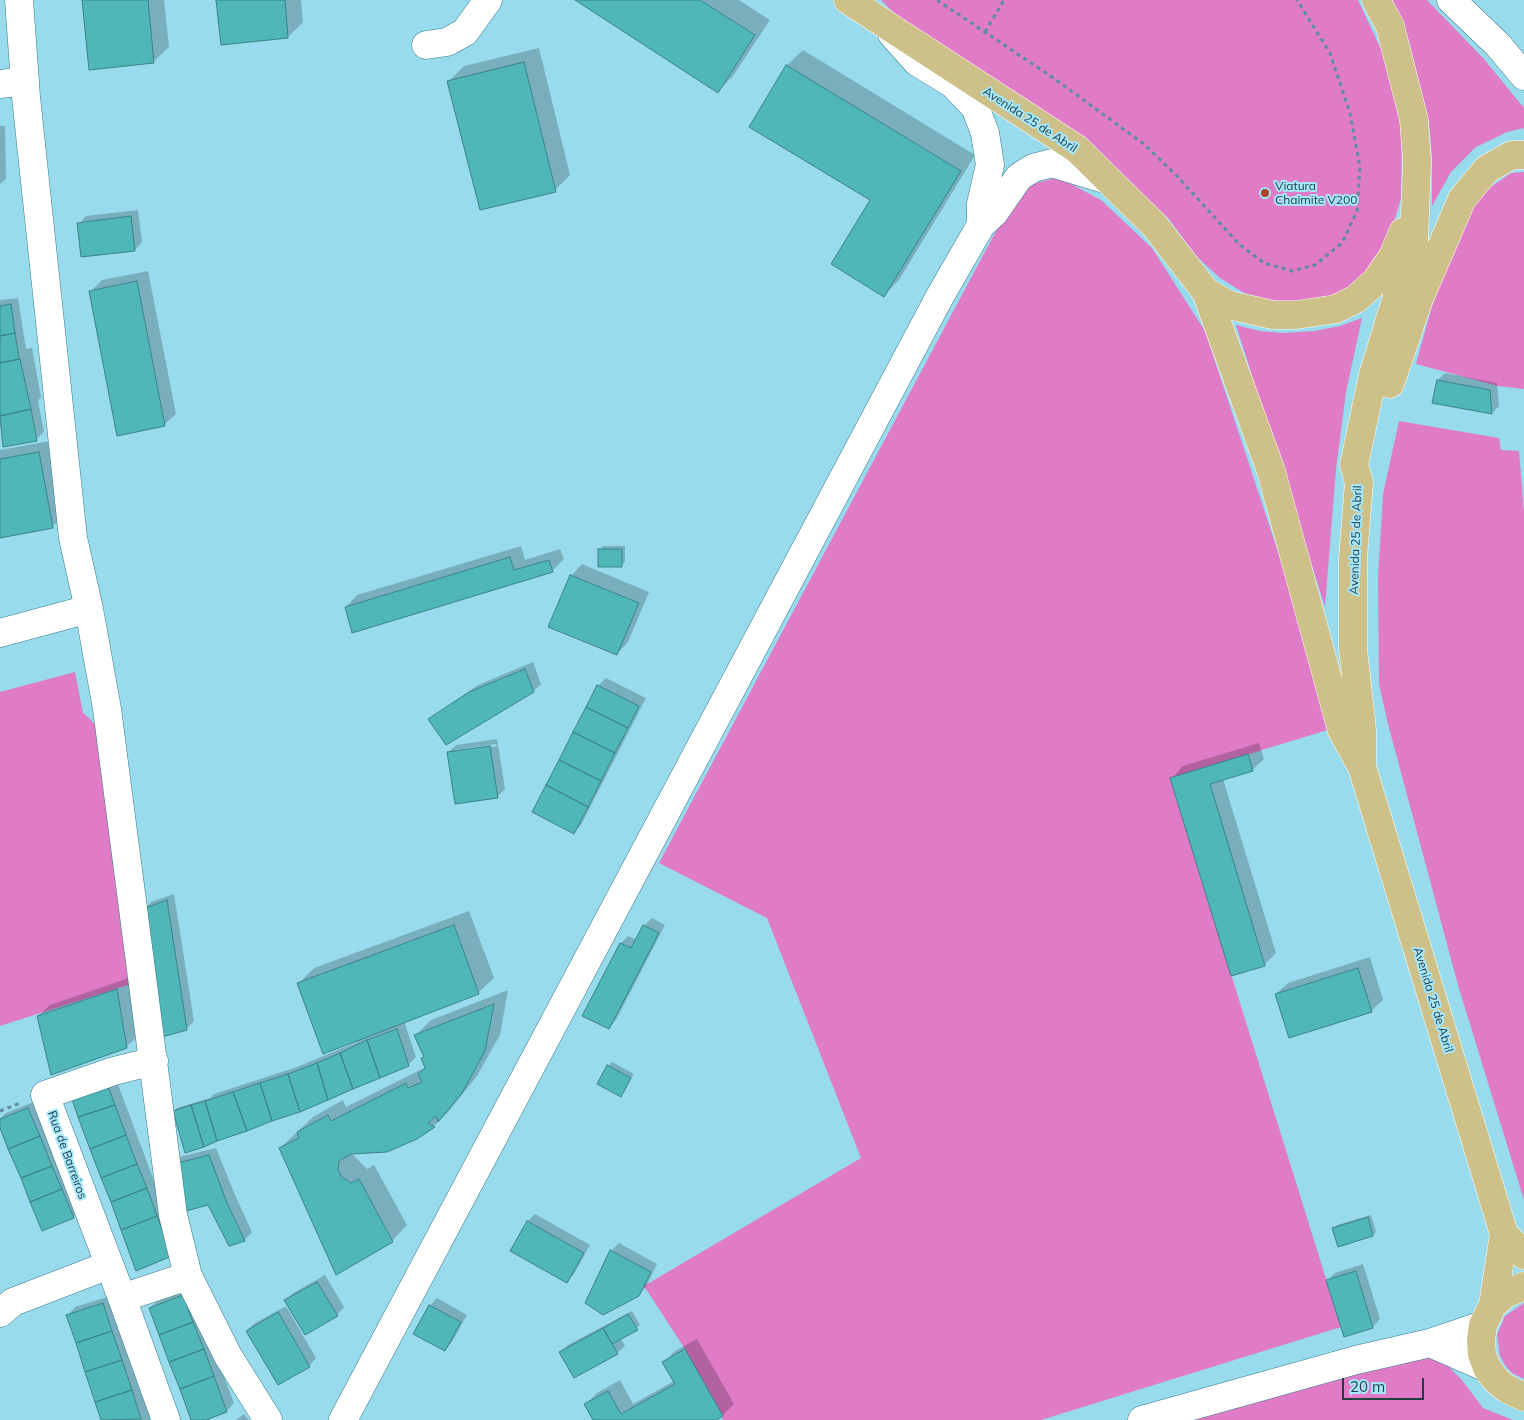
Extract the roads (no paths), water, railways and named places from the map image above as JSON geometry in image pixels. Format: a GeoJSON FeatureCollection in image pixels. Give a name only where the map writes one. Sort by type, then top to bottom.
{"type":"FeatureCollection","features":[{"type":"Feature","properties":{"kind":"main road","name":"Avenida 25 de Abril"},"geometry":{"type":"LineString","coordinates":[[848,0],[1077,148],[1105,179],[1155,226],[1206,292],[1271,471],[1342,731],[1362,767],[1504,1234],[1524,1255]]}},
{"type":"Feature","properties":{"kind":"main road","name":"Avenida 25 de Abril"},"geometry":{"type":"LineString","coordinates":[[1362,767],[1362,730],[1354,649],[1354,558],[1359,482],[1354,465],[1373,375],[1414,241],[1417,161],[1414,120],[1390,26],[1376,0]]}},
{"type":"Feature","properties":{"kind":"main road"},"geometry":{"type":"LineString","coordinates":[[1359,482],[1370,467],[1391,378],[1419,299],[1462,198],[1487,169],[1512,155],[1524,155]]}},
{"type":"Feature","properties":{"kind":"main road","name":"Avenida 25 de Abril"},"geometry":{"type":"LineString","coordinates":[[1206,292],[1229,305],[1273,315],[1296,315],[1336,310],[1356,299],[1376,282],[1393,256],[1414,202]]}},
{"type":"Feature","properties":{"kind":"main road","name":"Avenida 25 de Abril"},"geometry":{"type":"LineString","coordinates":[[1487,1368],[1482,1354],[1504,1234]]}},
{"type":"Feature","properties":{"kind":"main road"},"geometry":{"type":"LineString","coordinates":[[1488,1315],[1505,1294],[1524,1286]]}},
{"type":"Feature","properties":{"kind":"main road"},"geometry":{"type":"LineString","coordinates":[[1487,1368],[1507,1389],[1523,1396]]}},
{"type":"Feature","properties":{"kind":"street"},"geometry":{"type":"LineString","coordinates":[[19,0],[13,82],[73,538],[89,609],[107,709],[173,1215],[188,1276],[228,1356],[268,1420]]}},
{"type":"Feature","properties":{"kind":"street"},"geometry":{"type":"LineString","coordinates":[[426,45],[447,42],[465,32],[488,0]]}},
{"type":"Feature","properties":{"kind":"street"},"geometry":{"type":"LineString","coordinates":[[1451,0],[1498,45],[1524,76]]}},
{"type":"Feature","properties":{"kind":"street"},"geometry":{"type":"LineString","coordinates":[[878,18],[917,62],[953,84],[975,107],[985,133],[990,166],[980,204],[981,225]]}},
{"type":"Feature","properties":{"kind":"street"},"geometry":{"type":"LineString","coordinates":[[344,1420],[939,298],[981,225],[994,213],[1018,177],[1033,168],[1052,163],[1105,179]]}},
{"type":"Feature","properties":{"kind":"street"},"geometry":{"type":"LineString","coordinates":[[0,633],[89,609]]}},
{"type":"Feature","properties":{"kind":"street","name":"Rua de Barreiros"},"geometry":{"type":"LineString","coordinates":[[154,1061],[114,1071],[45,1095],[166,1420]]}},
{"type":"Feature","properties":{"kind":"street"},"geometry":{"type":"LineString","coordinates":[[0,1313],[13,1302],[109,1266]]}},
{"type":"Feature","properties":{"kind":"street"},"geometry":{"type":"LineString","coordinates":[[122,1298],[188,1276]]}},
{"type":"Feature","properties":{"kind":"street"},"geometry":{"type":"LineString","coordinates":[[1142,1420],[1356,1360],[1430,1342],[1488,1315]]}},
{"type":"Feature","properties":{"kind":"street"},"geometry":{"type":"LineString","coordinates":[[1430,1342],[1487,1368]]}},
{"type":"Feature","properties":{"kind":"place","name":"Viatura Chaimite V200"},"geometry":{"type":"Point","coordinates":[1265,193]}}]}
